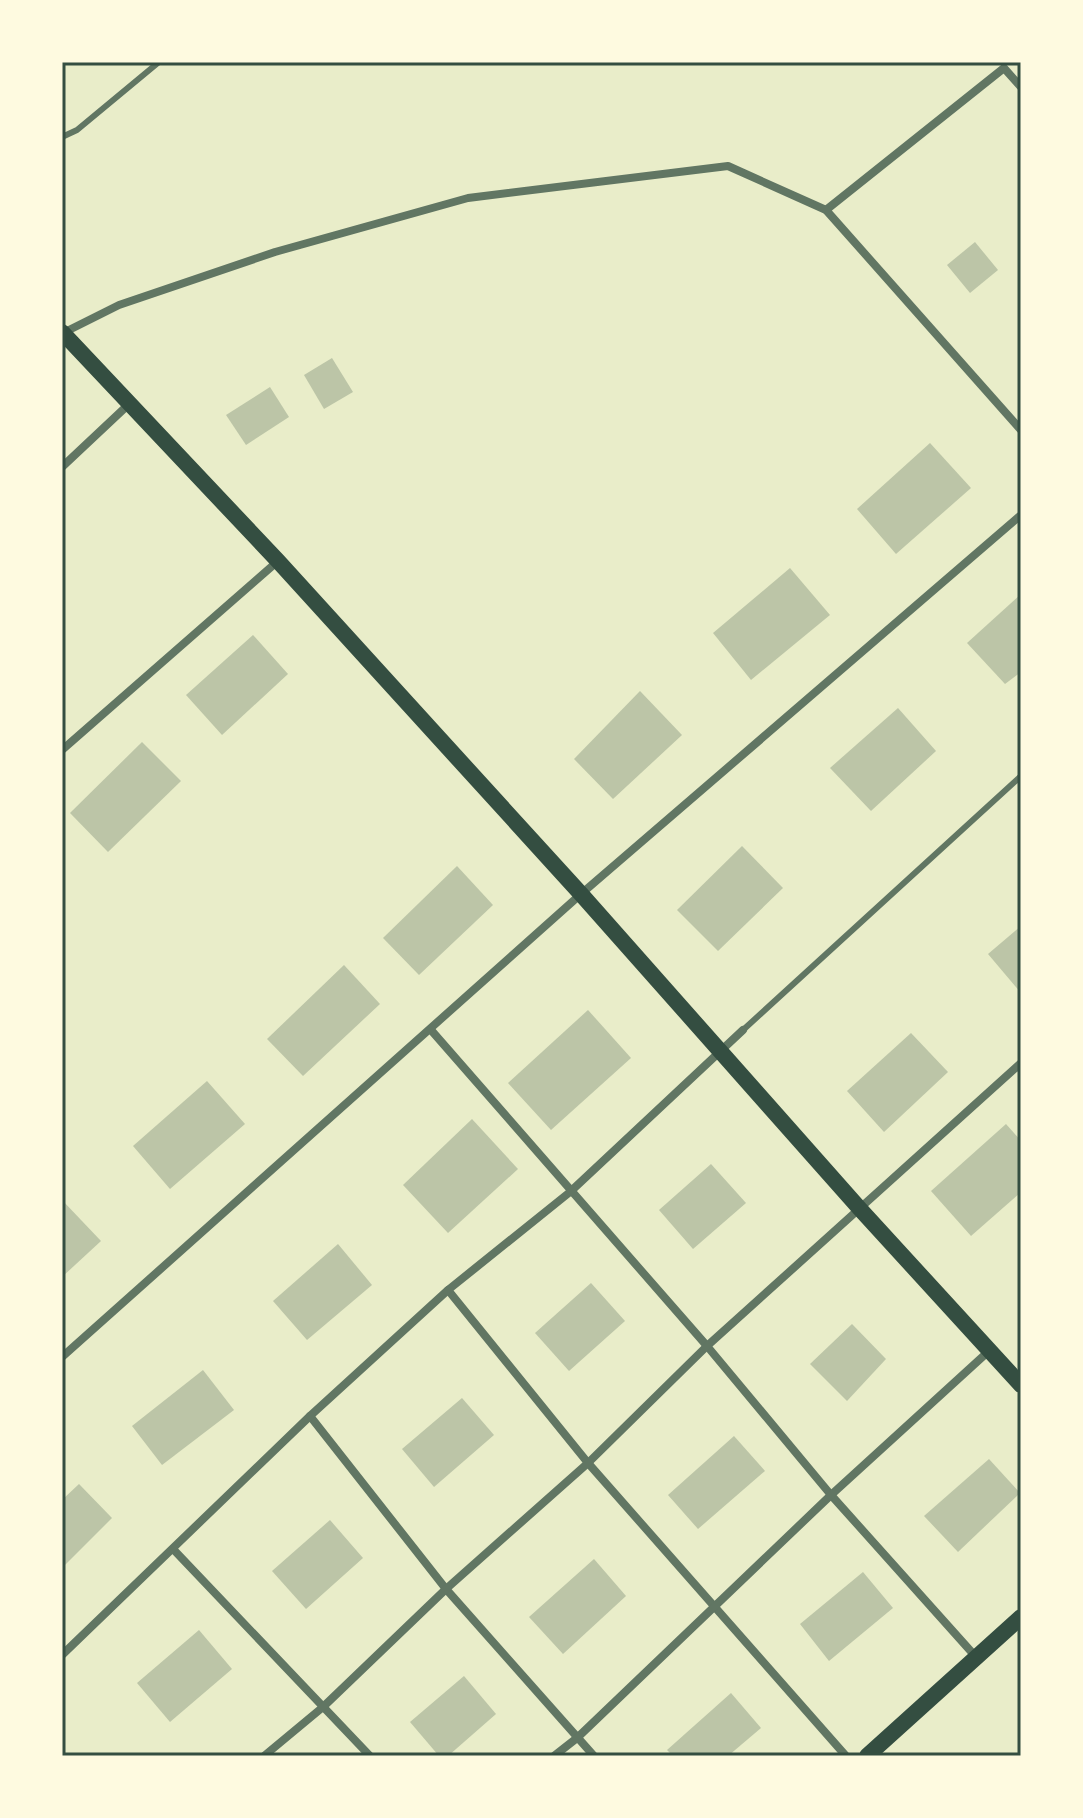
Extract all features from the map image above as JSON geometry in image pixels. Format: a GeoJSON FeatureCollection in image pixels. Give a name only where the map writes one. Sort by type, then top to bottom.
{"type":"FeatureCollection","features":[{"type":"Feature","properties":{"kind":"main road"},"geometry":{"type":"LineString","coordinates":[[62,332],[278,561],[1021,1385]]}},
{"type":"Feature","properties":{"kind":"main road"},"geometry":{"type":"LineString","coordinates":[[867,1756],[1021,1617]]}},
{"type":"Feature","properties":{"kind":"street"},"geometry":{"type":"LineString","coordinates":[[826,210],[1004,68],[1021,87]]}},
{"type":"Feature","properties":{"kind":"street"},"geometry":{"type":"LineString","coordinates":[[62,332],[119,305],[275,252],[468,198],[728,166],[826,210],[1021,430]]}},
{"type":"Feature","properties":{"kind":"street"},"geometry":{"type":"LineString","coordinates":[[62,467],[128,405]]}},
{"type":"Feature","properties":{"kind":"street"},"geometry":{"type":"LineString","coordinates":[[62,1357],[581,894],[1021,515]]}},
{"type":"Feature","properties":{"kind":"street"},"geometry":{"type":"LineString","coordinates":[[62,750],[278,561]]}},
{"type":"Feature","properties":{"kind":"street"},"geometry":{"type":"LineString","coordinates":[[431,1030],[707,1346],[831,1495],[977,1657]]}},
{"type":"Feature","properties":{"kind":"street"},"geometry":{"type":"LineString","coordinates":[[62,1655],[310,1416],[448,1290],[570,1192],[743,1030]]}},
{"type":"Feature","properties":{"kind":"street"},"geometry":{"type":"LineString","coordinates":[[264,1756],[323,1707],[446,1589],[588,1463],[707,1346],[1021,1063]]}},
{"type":"Feature","properties":{"kind":"street"},"geometry":{"type":"LineString","coordinates":[[448,1290],[588,1463],[846,1756]]}},
{"type":"Feature","properties":{"kind":"street"},"geometry":{"type":"LineString","coordinates":[[554,1756],[577,1738],[831,1495],[990,1350]]}},
{"type":"Feature","properties":{"kind":"street"},"geometry":{"type":"LineString","coordinates":[[310,1416],[446,1589],[594,1756]]}},
{"type":"Feature","properties":{"kind":"street"},"geometry":{"type":"LineString","coordinates":[[173,1549],[370,1756]]}},
{"type":"Feature","properties":{"kind":"lane"},"geometry":{"type":"LineString","coordinates":[[62,137],[77,130],[159,62]]}},
{"type":"Feature","properties":{"kind":"lane"},"geometry":{"type":"LineString","coordinates":[[743,1030],[1021,776]]}},
{"type":"Feature","properties":{"kind":"building"},"geometry":{"type":"Polygon","coordinates":[[[975,242],[998,270],[970,293],[947,265],[975,242]]]}},
{"type":"Feature","properties":{"kind":"building"},"geometry":{"type":"Polygon","coordinates":[[[332,358],[353,392],[324,409],[304,375],[332,358]]]}},
{"type":"Feature","properties":{"kind":"building"},"geometry":{"type":"Polygon","coordinates":[[[270,387],[289,417],[246,445],[226,415],[270,387]]]}},
{"type":"Feature","properties":{"kind":"building"},"geometry":{"type":"Polygon","coordinates":[[[930,443],[971,488],[896,554],[857,509],[930,443]]]}},
{"type":"Feature","properties":{"kind":"building"},"geometry":{"type":"Polygon","coordinates":[[[790,568],[830,615],[751,680],[713,633],[790,568]]]}},
{"type":"Feature","properties":{"kind":"building"},"geometry":{"type":"Polygon","coordinates":[[[1021,594],[1021,672],[1005,684],[967,643],[1021,594]]]}},
{"type":"Feature","properties":{"kind":"building"},"geometry":{"type":"Polygon","coordinates":[[[253,635],[288,674],[222,735],[186,695],[253,635]]]}},
{"type":"Feature","properties":{"kind":"building"},"geometry":{"type":"Polygon","coordinates":[[[640,691],[682,735],[613,799],[574,759],[640,691]]]}},
{"type":"Feature","properties":{"kind":"building"},"geometry":{"type":"Polygon","coordinates":[[[898,708],[936,751],[871,811],[830,768],[898,708]]]}},
{"type":"Feature","properties":{"kind":"building"},"geometry":{"type":"Polygon","coordinates":[[[142,742],[181,781],[108,852],[70,813],[142,742]]]}},
{"type":"Feature","properties":{"kind":"building"},"geometry":{"type":"Polygon","coordinates":[[[742,846],[783,888],[718,951],[677,910],[742,846]]]}},
{"type":"Feature","properties":{"kind":"building"},"geometry":{"type":"Polygon","coordinates":[[[457,866],[493,905],[419,975],[383,938],[457,866]]]}},
{"type":"Feature","properties":{"kind":"building"},"geometry":{"type":"Polygon","coordinates":[[[1021,926],[1021,993],[988,954],[1021,926]]]}},
{"type":"Feature","properties":{"kind":"building"},"geometry":{"type":"Polygon","coordinates":[[[344,965],[380,1004],[303,1076],[267,1039],[344,965]]]}},
{"type":"Feature","properties":{"kind":"building"},"geometry":{"type":"Polygon","coordinates":[[[588,1010],[631,1058],[551,1130],[508,1083],[588,1010]]]}},
{"type":"Feature","properties":{"kind":"building"},"geometry":{"type":"Polygon","coordinates":[[[911,1033],[948,1072],[884,1132],[847,1091],[911,1033]]]}},
{"type":"Feature","properties":{"kind":"building"},"geometry":{"type":"Polygon","coordinates":[[[207,1081],[245,1124],[170,1189],[133,1146],[207,1081]]]}},
{"type":"Feature","properties":{"kind":"building"},"geometry":{"type":"Polygon","coordinates":[[[472,1119],[518,1169],[448,1233],[403,1185],[472,1119]]]}},
{"type":"Feature","properties":{"kind":"building"},"geometry":{"type":"Polygon","coordinates":[[[1006,1124],[1021,1141],[1021,1192],[971,1236],[931,1191],[1006,1124]]]}},
{"type":"Feature","properties":{"kind":"building"},"geometry":{"type":"Polygon","coordinates":[[[711,1164],[746,1203],[693,1249],[659,1210],[711,1164]]]}},
{"type":"Feature","properties":{"kind":"building"},"geometry":{"type":"Polygon","coordinates":[[[62,1200],[101,1241],[62,1277],[62,1200]]]}},
{"type":"Feature","properties":{"kind":"building"},"geometry":{"type":"Polygon","coordinates":[[[338,1244],[372,1285],[307,1340],[273,1301],[338,1244]]]}},
{"type":"Feature","properties":{"kind":"building"},"geometry":{"type":"Polygon","coordinates":[[[591,1283],[625,1321],[569,1371],[535,1333],[591,1283]]]}},
{"type":"Feature","properties":{"kind":"building"},"geometry":{"type":"Polygon","coordinates":[[[852,1324],[886,1359],[847,1401],[810,1364],[852,1324]]]}},
{"type":"Feature","properties":{"kind":"building"},"geometry":{"type":"Polygon","coordinates":[[[203,1370],[234,1410],[162,1465],[132,1426],[203,1370]]]}},
{"type":"Feature","properties":{"kind":"building"},"geometry":{"type":"Polygon","coordinates":[[[462,1398],[494,1435],[434,1487],[402,1449],[462,1398]]]}},
{"type":"Feature","properties":{"kind":"building"},"geometry":{"type":"Polygon","coordinates":[[[734,1436],[765,1471],[698,1529],[668,1495],[734,1436]]]}},
{"type":"Feature","properties":{"kind":"building"},"geometry":{"type":"Polygon","coordinates":[[[989,1459],[1020,1493],[958,1552],[924,1516],[989,1459]]]}},
{"type":"Feature","properties":{"kind":"building"},"geometry":{"type":"Polygon","coordinates":[[[79,1484],[112,1518],[62,1568],[62,1500],[79,1484]]]}},
{"type":"Feature","properties":{"kind":"building"},"geometry":{"type":"Polygon","coordinates":[[[330,1520],[363,1558],[306,1609],[272,1571],[330,1520]]]}},
{"type":"Feature","properties":{"kind":"building"},"geometry":{"type":"Polygon","coordinates":[[[594,1559],[626,1596],[563,1654],[529,1617],[594,1559]]]}},
{"type":"Feature","properties":{"kind":"building"},"geometry":{"type":"Polygon","coordinates":[[[863,1572],[893,1608],[829,1661],[800,1624],[863,1572]]]}},
{"type":"Feature","properties":{"kind":"building"},"geometry":{"type":"Polygon","coordinates":[[[199,1630],[232,1669],[170,1722],[137,1683],[199,1630]]]}},
{"type":"Feature","properties":{"kind":"building"},"geometry":{"type":"Polygon","coordinates":[[[464,1676],[496,1714],[448,1756],[439,1756],[410,1722],[464,1676]]]}},
{"type":"Feature","properties":{"kind":"building"},"geometry":{"type":"Polygon","coordinates":[[[731,1693],[761,1728],[728,1756],[673,1756],[667,1750],[731,1693]]]}}]}
